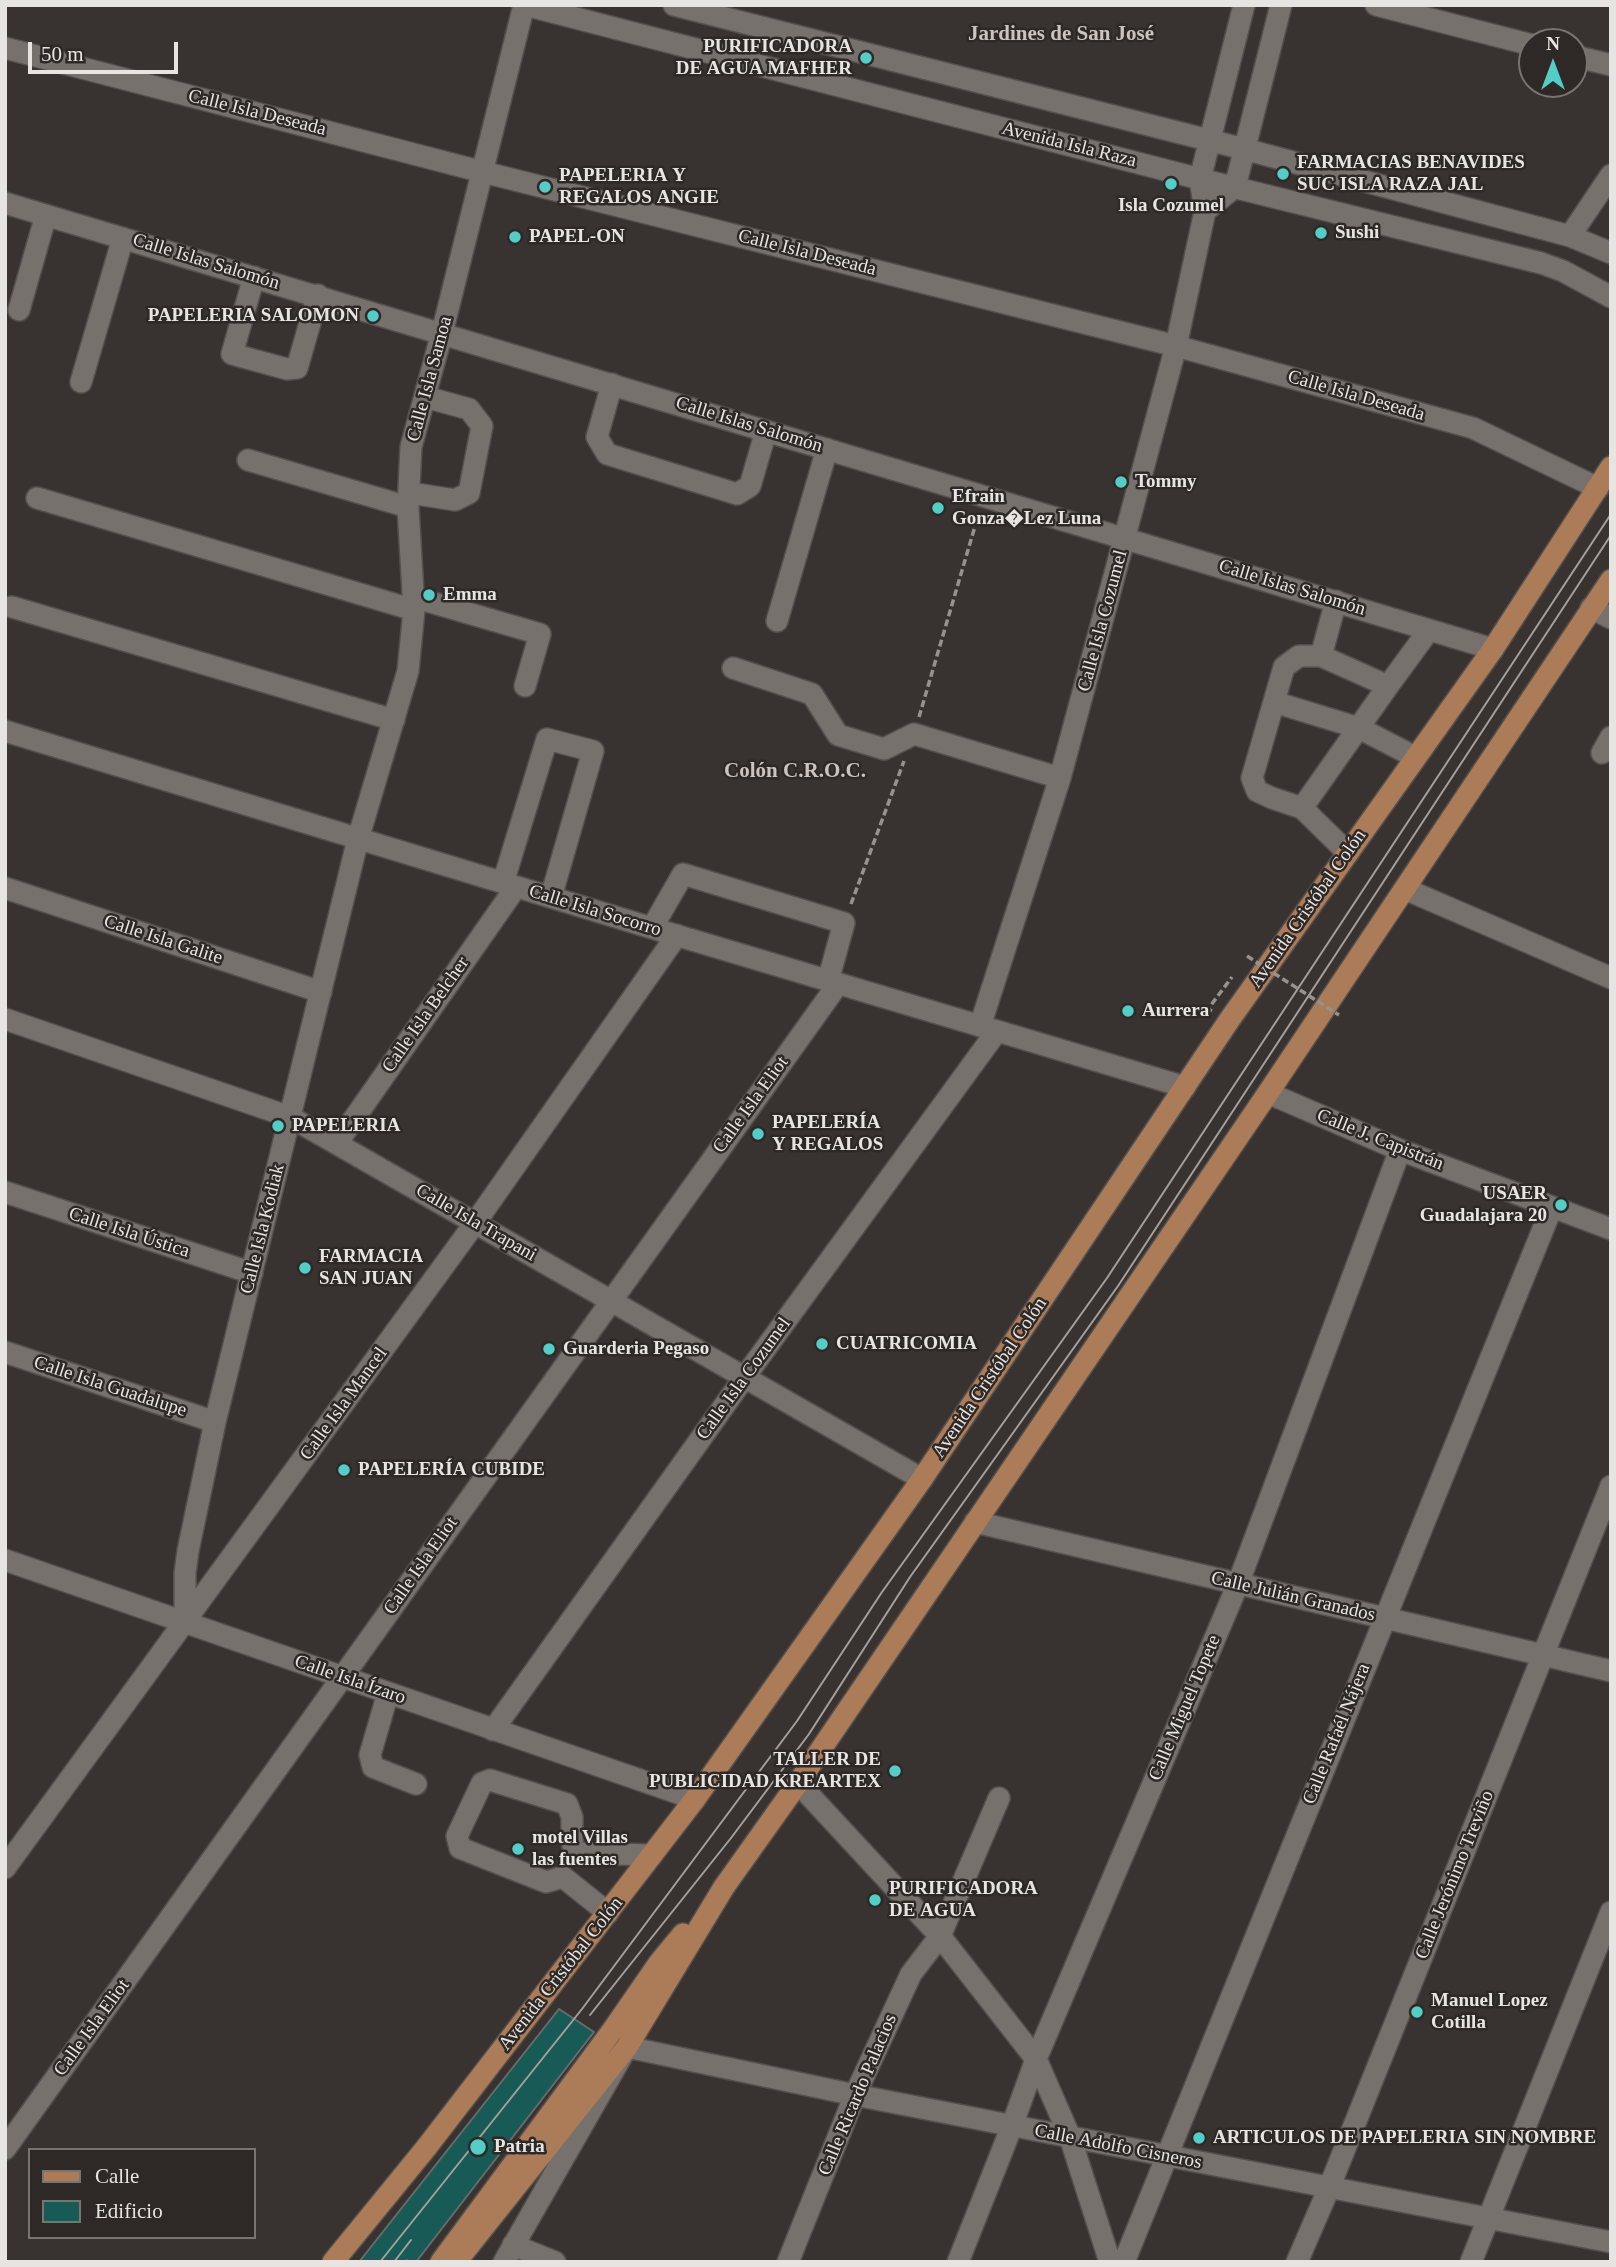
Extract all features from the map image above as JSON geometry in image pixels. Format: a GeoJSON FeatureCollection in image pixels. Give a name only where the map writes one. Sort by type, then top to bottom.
{"type":"FeatureCollection","features":[{"type":"Feature","properties":{"kind":"main road","name":"Avenida Cristóbal Colón"},"geometry":{"type":"LineString","coordinates":[[333,2262],[426,2148],[695,1799],[922,1479],[1185,1087],[1493,649],[1611,467]]}},
{"type":"Feature","properties":{"kind":"main road"},"geometry":{"type":"LineString","coordinates":[[456,2262],[627,2047],[724,1887],[798,1783],[1268,1093],[1611,580]]}},
{"type":"Feature","properties":{"kind":"main road"},"geometry":{"type":"LineString","coordinates":[[441,2262],[659,1963],[724,1887]]}},
{"type":"Feature","properties":{"kind":"street","name":"Calle Isla Samoa"},"geometry":{"type":"LineString","coordinates":[[358,839],[408,671],[413,604],[409,500],[411,447],[524,5]]}},
{"type":"Feature","properties":{"kind":"street","name":"Avenida Isla Raza"},"geometry":{"type":"LineString","coordinates":[[524,5],[1200,179],[1541,263],[1563,271],[1610,297]]}},
{"type":"Feature","properties":{"kind":"street","name":"Avenida Isla Raza"},"geometry":{"type":"LineString","coordinates":[[674,5],[1244,149],[1570,236],[1611,253]]}},
{"type":"Feature","properties":{"kind":"street","name":"Calle Isla Cozumel"},"geometry":{"type":"LineString","coordinates":[[493,1730],[989,1029],[1060,778],[1176,346],[1205,211],[1200,179],[1244,5]]}},
{"type":"Feature","properties":{"kind":"street"},"geometry":{"type":"LineString","coordinates":[[1205,211],[1235,187],[1281,5]]}},
{"type":"Feature","properties":{"kind":"street"},"geometry":{"type":"LineString","coordinates":[[1376,5],[1518,41]]}},
{"type":"Feature","properties":{"kind":"street","name":"Calle Isla Deseada"},"geometry":{"type":"LineString","coordinates":[[5,48],[482,172],[1176,346],[1473,428],[1598,488]]}},
{"type":"Feature","properties":{"kind":"street"},"geometry":{"type":"LineString","coordinates":[[1588,59],[1611,65]]}},
{"type":"Feature","properties":{"kind":"street"},"geometry":{"type":"LineString","coordinates":[[1570,236],[1611,175]]}},
{"type":"Feature","properties":{"kind":"street","name":"Calle Islas Salomón"},"geometry":{"type":"LineString","coordinates":[[5,203],[1493,649]]}},
{"type":"Feature","properties":{"kind":"street"},"geometry":{"type":"LineString","coordinates":[[19,310],[46,215]]}},
{"type":"Feature","properties":{"kind":"street"},"geometry":{"type":"LineString","coordinates":[[81,382],[123,238]]}},
{"type":"Feature","properties":{"kind":"street"},"geometry":{"type":"LineString","coordinates":[[254,277],[232,354],[239,356],[287,369],[297,368],[318,295]]}},
{"type":"Feature","properties":{"kind":"street"},"geometry":{"type":"LineString","coordinates":[[612,384],[597,438],[607,454],[737,494],[750,486],[766,431]]}},
{"type":"Feature","properties":{"kind":"street"},"geometry":{"type":"LineString","coordinates":[[248,460],[409,500],[455,500],[469,494],[482,426],[469,409],[425,397]]}},
{"type":"Feature","properties":{"kind":"street"},"geometry":{"type":"LineString","coordinates":[[777,621],[827,449]]}},
{"type":"Feature","properties":{"kind":"street"},"geometry":{"type":"LineString","coordinates":[[37,498],[413,604],[540,634],[525,686]]}},
{"type":"Feature","properties":{"kind":"street"},"geometry":{"type":"LineString","coordinates":[[1321,656],[1336,601]]}},
{"type":"Feature","properties":{"kind":"street"},"geometry":{"type":"LineString","coordinates":[[12,607],[394,720]]}},
{"type":"Feature","properties":{"kind":"street"},"geometry":{"type":"LineString","coordinates":[[1591,608],[1611,618]]}},
{"type":"Feature","properties":{"kind":"street"},"geometry":{"type":"LineString","coordinates":[[1302,808],[1429,629]]}},
{"type":"Feature","properties":{"kind":"street"},"geometry":{"type":"LineString","coordinates":[[1348,853],[1302,808],[1257,791],[1252,778],[1284,667],[1299,656],[1321,656],[1388,686]]}},
{"type":"Feature","properties":{"kind":"street"},"geometry":{"type":"LineString","coordinates":[[733,668],[812,694],[838,735],[884,749],[914,734],[1060,778]]}},
{"type":"Feature","properties":{"kind":"street"},"geometry":{"type":"LineString","coordinates":[[1274,702],[1359,728],[1415,757]]}},
{"type":"Feature","properties":{"kind":"street","name":"Calle Isla Socorro"},"geometry":{"type":"LineString","coordinates":[[5,732],[1185,1087]]}},
{"type":"Feature","properties":{"kind":"street","name":"Calle Isla Belcher"},"geometry":{"type":"LineString","coordinates":[[337,1143],[510,885],[547,739],[593,751],[551,897]]}},
{"type":"Feature","properties":{"kind":"street","name":"Calle Isla Kodiak"},"geometry":{"type":"LineString","coordinates":[[185,1622],[188,1551],[215,1422],[358,839]]}},
{"type":"Feature","properties":{"kind":"street"},"geometry":{"type":"LineString","coordinates":[[652,928],[684,874],[844,923],[833,983]]}},
{"type":"Feature","properties":{"kind":"street","name":"Calle Isla Galite"},"geometry":{"type":"LineString","coordinates":[[5,888],[321,992]]}},
{"type":"Feature","properties":{"kind":"street"},"geometry":{"type":"LineString","coordinates":[[1405,889],[1611,978]]}},
{"type":"Feature","properties":{"kind":"street","name":"Calle Isla Mancel"},"geometry":{"type":"LineString","coordinates":[[5,1868],[475,1223],[677,935]]}},
{"type":"Feature","properties":{"kind":"street","name":"Calle Isla Eliot"},"geometry":{"type":"LineString","coordinates":[[5,2149],[343,1677],[833,983]]}},
{"type":"Feature","properties":{"kind":"street","name":"Calle Isla Trapani"},"geometry":{"type":"LineString","coordinates":[[5,1019],[290,1116],[922,1479]]}},
{"type":"Feature","properties":{"kind":"street","name":"Calle J. Capistrán"},"geometry":{"type":"LineString","coordinates":[[1268,1093],[1400,1150],[1611,1228]]}},
{"type":"Feature","properties":{"kind":"street","name":"Calle Miguel Topete"},"geometry":{"type":"LineString","coordinates":[[958,2262],[1036,2059],[1238,1584],[1400,1150]]}},
{"type":"Feature","properties":{"kind":"street","name":"Calle Isla Ústica"},"geometry":{"type":"LineString","coordinates":[[5,1192],[252,1273]]}},
{"type":"Feature","properties":{"kind":"street","name":"Calle Rafaél Nájera"},"geometry":{"type":"LineString","coordinates":[[1124,2262],[1552,1207]]}},
{"type":"Feature","properties":{"kind":"street","name":"Calle Isla Guadalupe"},"geometry":{"type":"LineString","coordinates":[[5,1352],[215,1422]]}},
{"type":"Feature","properties":{"kind":"street","name":"Calle Jerónimo Treviño"},"geometry":{"type":"LineString","coordinates":[[1297,2262],[1611,1486]]}},
{"type":"Feature","properties":{"kind":"street","name":"Calle Julián Granados"},"geometry":{"type":"LineString","coordinates":[[975,1522],[1611,1671]]}},
{"type":"Feature","properties":{"kind":"street","name":"Calle Isla Ízaro"},"geometry":{"type":"LineString","coordinates":[[5,1560],[695,1799]]}},
{"type":"Feature","properties":{"kind":"street"},"geometry":{"type":"LineString","coordinates":[[388,1693],[370,1755],[373,1767],[416,1784]]}},
{"type":"Feature","properties":{"kind":"street"},"geometry":{"type":"LineString","coordinates":[[607,1913],[563,1877],[546,1882],[460,1848],[457,1836],[482,1783],[490,1780],[567,1804],[572,1817],[575,1853],[652,1855]]}},
{"type":"Feature","properties":{"kind":"street"},"geometry":{"type":"LineString","coordinates":[[798,1783],[940,1936],[1036,2059],[1070,2137],[1110,2262]]}},
{"type":"Feature","properties":{"kind":"street","name":"Calle Ricardo Palacios"},"geometry":{"type":"LineString","coordinates":[[789,2262],[855,2095],[911,1974],[940,1936],[999,1798]]}},
{"type":"Feature","properties":{"kind":"street"},"geometry":{"type":"LineString","coordinates":[[1471,2262],[1611,1912]]}},
{"type":"Feature","properties":{"kind":"street"},"geometry":{"type":"LineString","coordinates":[[555,2262],[509,2253],[627,2047]]}},
{"type":"Feature","properties":{"kind":"street","name":"Calle Adolfo Cisneros"},"geometry":{"type":"LineString","coordinates":[[627,2047],[855,2095],[1611,2242]]}},
{"type":"Feature","properties":{"kind":"path"},"geometry":{"type":"LineString","coordinates":[[844,923],[914,734],[984,496]]}},
{"type":"Feature","properties":{"kind":"path"},"geometry":{"type":"LineString","coordinates":[[1247,956],[1339,1016]]}},
{"type":"Feature","properties":{"kind":"path"},"geometry":{"type":"LineString","coordinates":[[1209,1009],[1240,967]]}},
{"type":"Feature","properties":{"kind":"building","name":"Patria"},"geometry":{"type":"Polygon","coordinates":[[[559,2009],[594,2032],[416,2262],[359,2262],[559,2009]]]}},
{"type":"Feature","properties":{"kind":"tram line"},"geometry":{"type":"LineString","coordinates":[[380,2262],[582,2009],[797,1721],[882,1592],[1107,1278],[1611,514]]}},
{"type":"Feature","properties":{"kind":"tram line"},"geometry":{"type":"LineString","coordinates":[[590,2015],[731,1838],[809,1734],[910,1577],[1118,1286],[1611,535]]}},
{"type":"Feature","properties":{"kind":"tram line"},"geometry":{"type":"LineString","coordinates":[[394,2262],[411,2240]]}},
{"type":"Feature","properties":{"kind":"place","name":"PURIFICADORA DE AGUA MAFHER"},"geometry":{"type":"Point","coordinates":[866,58]}},
{"type":"Feature","properties":{"kind":"place","name":"FARMACIAS BENAVIDES SUC ISLA RAZA JAL"},"geometry":{"type":"Point","coordinates":[1283,174]}},
{"type":"Feature","properties":{"kind":"place","name":"Isla Cozumel"},"geometry":{"type":"Point","coordinates":[1171,184]}},
{"type":"Feature","properties":{"kind":"place","name":"PAPELERIA Y REGALOS ANGIE"},"geometry":{"type":"Point","coordinates":[545,187]}},
{"type":"Feature","properties":{"kind":"place","name":"Sushi"},"geometry":{"type":"Point","coordinates":[1321,233]}},
{"type":"Feature","properties":{"kind":"place","name":"PAPEL-ON"},"geometry":{"type":"Point","coordinates":[515,237]}},
{"type":"Feature","properties":{"kind":"place","name":"PAPELERIA SALOMON"},"geometry":{"type":"Point","coordinates":[373,316]}},
{"type":"Feature","properties":{"kind":"place","name":"Tommy"},"geometry":{"type":"Point","coordinates":[1121,482]}},
{"type":"Feature","properties":{"kind":"place","name":"Efrain Gonza�Lez Luna"},"geometry":{"type":"Point","coordinates":[938,508]}},
{"type":"Feature","properties":{"kind":"place","name":"Emma"},"geometry":{"type":"Point","coordinates":[429,595]}},
{"type":"Feature","properties":{"kind":"place","name":"Aurrera"},"geometry":{"type":"Point","coordinates":[1128,1011]}},
{"type":"Feature","properties":{"kind":"place","name":"PAPELERIA"},"geometry":{"type":"Point","coordinates":[278,1126]}},
{"type":"Feature","properties":{"kind":"place","name":"PAPELERÍA Y REGALOS"},"geometry":{"type":"Point","coordinates":[758,1134]}},
{"type":"Feature","properties":{"kind":"place","name":"USAER Guadalajara 20"},"geometry":{"type":"Point","coordinates":[1561,1205]}},
{"type":"Feature","properties":{"kind":"place","name":"FARMACIA SAN JUAN"},"geometry":{"type":"Point","coordinates":[305,1268]}},
{"type":"Feature","properties":{"kind":"place","name":"CUATRICOMIA"},"geometry":{"type":"Point","coordinates":[822,1344]}},
{"type":"Feature","properties":{"kind":"place","name":"Guarderia Pegaso"},"geometry":{"type":"Point","coordinates":[549,1349]}},
{"type":"Feature","properties":{"kind":"place","name":"PAPELERÍA CUBIDE"},"geometry":{"type":"Point","coordinates":[344,1470]}},
{"type":"Feature","properties":{"kind":"place","name":"TALLER DE PUBLICIDAD KREARTEX"},"geometry":{"type":"Point","coordinates":[895,1771]}},
{"type":"Feature","properties":{"kind":"place","name":"motel Villas las fuentes"},"geometry":{"type":"Point","coordinates":[518,1849]}},
{"type":"Feature","properties":{"kind":"place","name":"PURIFICADORA DE AGUA"},"geometry":{"type":"Point","coordinates":[875,1900]}},
{"type":"Feature","properties":{"kind":"place","name":"Manuel Lopez Cotilla"},"geometry":{"type":"Point","coordinates":[1417,2012]}},
{"type":"Feature","properties":{"kind":"place","name":"ARTICULOS DE PAPELERIA SIN NOMBRE"},"geometry":{"type":"Point","coordinates":[1199,2138]}},
{"type":"Feature","properties":{"kind":"place","name":"Patria"},"geometry":{"type":"Point","coordinates":[478,2147]}},
{"type":"Feature","properties":{"kind":"district","name":"Jardines de San José"},"geometry":{"type":"Point","coordinates":[1061,35]}},
{"type":"Feature","properties":{"kind":"district","name":"Colón C.R.O.C."},"geometry":{"type":"Point","coordinates":[795,772]}}]}
